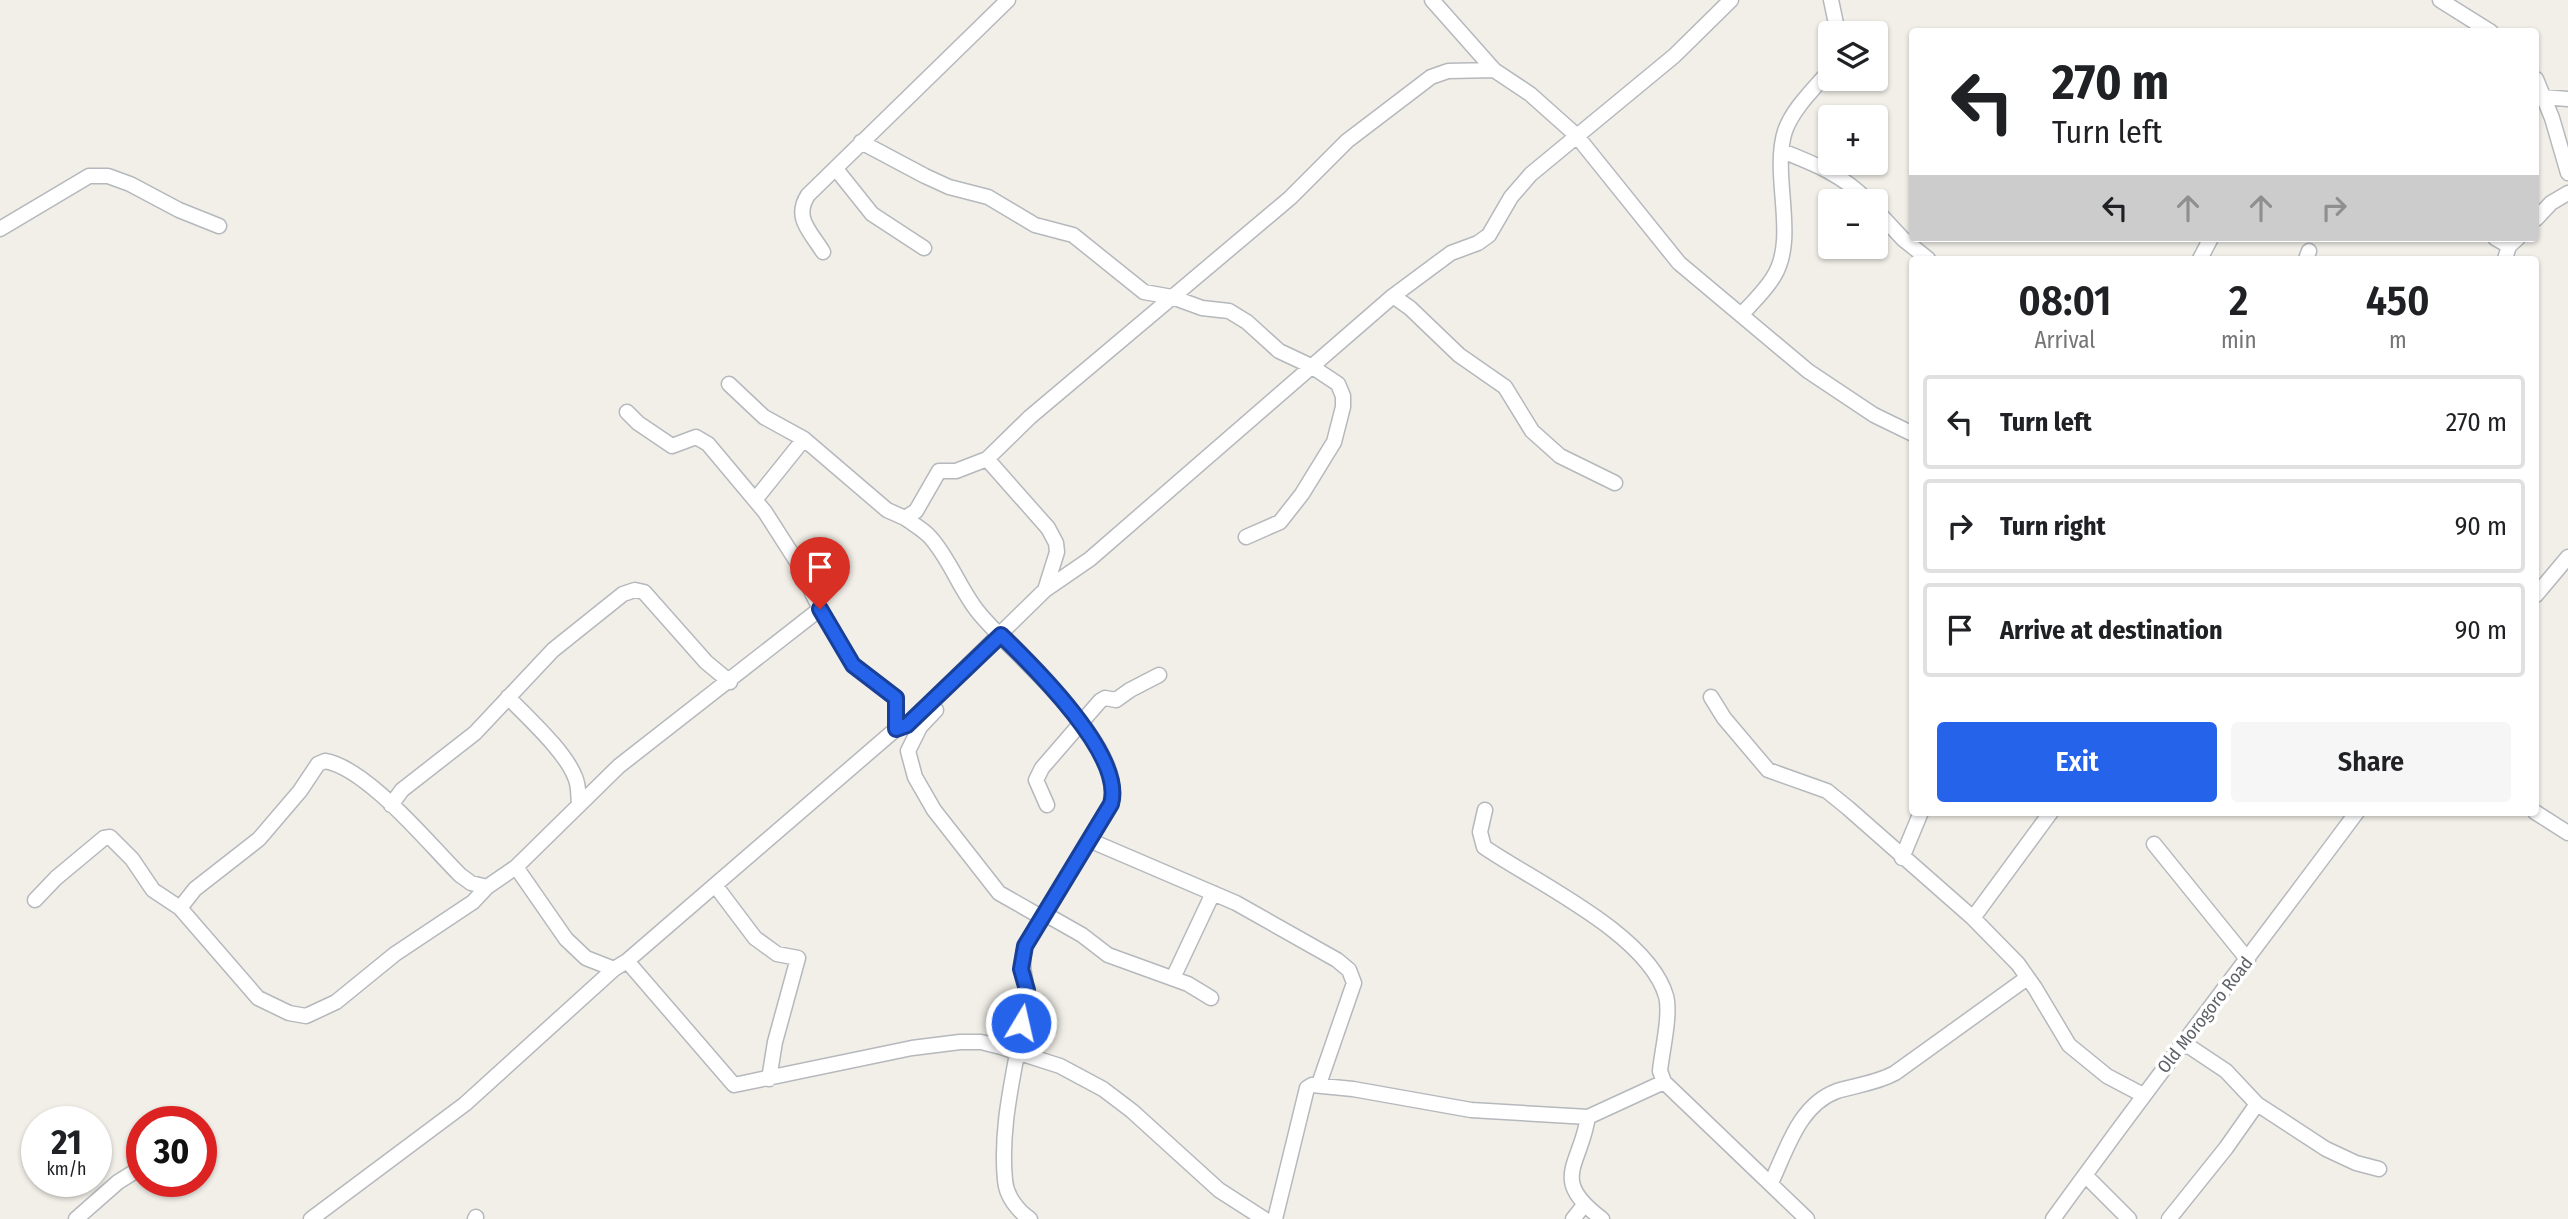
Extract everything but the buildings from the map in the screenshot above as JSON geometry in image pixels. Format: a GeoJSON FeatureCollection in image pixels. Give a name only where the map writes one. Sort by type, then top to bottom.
{"type":"FeatureCollection","features":[{"type":"Feature","properties":{"kind":"street"},"geometry":{"type":"LineString","coordinates":[[823,253],[802,219],[801,206],[808,195],[1008,0]]}},
{"type":"Feature","properties":{"kind":"street"},"geometry":{"type":"LineString","coordinates":[[1432,0],[1494,70],[1530,94],[1576,135],[1679,263],[1828,386],[1874,415],[1909,432]]}},
{"type":"Feature","properties":{"kind":"street"},"geometry":{"type":"LineString","coordinates":[[1211,999],[1172,978],[1108,955],[1082,935],[999,893],[934,810],[915,777],[908,751],[912,740],[929,716],[958,689],[1045,590],[1090,559],[1394,296],[1451,253],[1478,243],[1489,235],[1511,197],[1531,174],[1674,56],[1731,0]]}},
{"type":"Feature","properties":{"kind":"street"},"geometry":{"type":"LineString","coordinates":[[1831,0],[1835,21]]}},
{"type":"Feature","properties":{"kind":"street"},"geometry":{"type":"LineString","coordinates":[[2440,0],[2485,28]]}},
{"type":"Feature","properties":{"kind":"street"},"geometry":{"type":"LineString","coordinates":[[905,518],[916,511],[939,471],[956,471],[987,459],[1030,417],[1290,198],[1347,141],[1431,78],[1448,71],[1494,70]]}},
{"type":"Feature","properties":{"kind":"street"},"geometry":{"type":"LineString","coordinates":[[1742,314],[1774,276],[1782,254],[1784,134],[1790,119],[1818,85]]}},
{"type":"Feature","properties":{"kind":"street"},"geometry":{"type":"LineString","coordinates":[[2539,88],[2552,118],[2568,173]]}},
{"type":"Feature","properties":{"kind":"street"},"geometry":{"type":"LineString","coordinates":[[2542,97],[2568,99]]}},
{"type":"Feature","properties":{"kind":"street"},"geometry":{"type":"LineString","coordinates":[[861,142],[898,164],[949,187],[988,197],[1035,225],[1073,235],[1136,288],[1202,308],[1228,311],[1247,322],[1279,351],[1311,366],[1338,384],[1343,396],[1334,442],[1302,494],[1280,522],[1246,537]]}},
{"type":"Feature","properties":{"kind":"street"},"geometry":{"type":"LineString","coordinates":[[1782,151],[1830,170],[1857,189]]}},
{"type":"Feature","properties":{"kind":"street"},"geometry":{"type":"LineString","coordinates":[[836,169],[872,214],[923,248]]}},
{"type":"Feature","properties":{"kind":"street"},"geometry":{"type":"LineString","coordinates":[[0,229],[89,176],[108,176],[130,184],[178,211],[219,226]]}},
{"type":"Feature","properties":{"kind":"street"},"geometry":{"type":"LineString","coordinates":[[2539,216],[2551,203],[2568,192]]}},
{"type":"Feature","properties":{"kind":"street"},"geometry":{"type":"LineString","coordinates":[[1888,223],[1911,247],[1924,256]]}},
{"type":"Feature","properties":{"kind":"street"},"geometry":{"type":"LineString","coordinates":[[1394,296],[1459,355],[1504,387],[1532,431],[1560,456],[1615,483]]}},
{"type":"Feature","properties":{"kind":"street"},"geometry":{"type":"LineString","coordinates":[[729,384],[764,417],[804,439],[887,510],[905,518],[929,535],[979,613],[1043,677],[1091,735],[1110,775],[1114,793],[1111,804],[1025,946],[1021,961],[1027,990],[1008,1098],[1005,1182],[1018,1211],[1030,1219]]}},
{"type":"Feature","properties":{"kind":"street"},"geometry":{"type":"LineString","coordinates":[[627,412],[638,423],[672,446],[690,438],[702,440],[755,500],[797,562],[820,609],[853,665],[896,698],[896,729]]}},
{"type":"Feature","properties":{"kind":"street"},"geometry":{"type":"LineString","coordinates":[[755,500],[804,439]]}},
{"type":"Feature","properties":{"kind":"street"},"geometry":{"type":"LineString","coordinates":[[987,459],[1048,528],[1056,543],[1057,552],[1045,590]]}},
{"type":"Feature","properties":{"kind":"street"},"geometry":{"type":"LineString","coordinates":[[2539,591],[2568,557]]}},
{"type":"Feature","properties":{"kind":"street"},"geometry":{"type":"LineString","coordinates":[[391,805],[402,790],[475,733],[553,650],[623,594],[635,590],[644,592],[706,662],[730,682]]}},
{"type":"Feature","properties":{"kind":"street"},"geometry":{"type":"LineString","coordinates":[[35,900],[56,878],[104,838],[110,837],[132,859],[153,890],[180,908],[258,999],[289,1013],[306,1016],[336,1002],[395,954],[473,902],[487,887],[516,867],[619,766],[730,682],[820,609]]}},
{"type":"Feature","properties":{"kind":"street"},"geometry":{"type":"LineString","coordinates":[[310,1219],[464,1104],[614,969],[627,961],[896,729],[907,725],[1003,636]]}},
{"type":"Feature","properties":{"kind":"street"},"geometry":{"type":"LineString","coordinates":[[1047,805],[1039,789],[1037,775],[1105,698],[1116,700],[1159,675]]}},
{"type":"Feature","properties":{"kind":"street"},"geometry":{"type":"LineString","coordinates":[[508,697],[553,745],[571,769],[576,778],[579,804]]}},
{"type":"Feature","properties":{"kind":"street"},"geometry":{"type":"LineString","coordinates":[[1711,697],[1724,718],[1768,770],[1827,791],[1973,918],[2018,964],[2069,1045],[2107,1076],[2143,1095]]}},
{"type":"Feature","properties":{"kind":"street"},"geometry":{"type":"LineString","coordinates":[[180,908],[195,890],[258,839],[300,791],[318,764],[325,761],[347,768],[391,805],[460,875],[471,883],[487,887]]}},
{"type":"Feature","properties":{"kind":"street"},"geometry":{"type":"LineString","coordinates":[[1485,810],[1480,832],[1484,847],[1535,881],[1579,905],[1626,942],[1661,984],[1667,998],[1660,1071],[1664,1082],[1807,1219]]}},
{"type":"Feature","properties":{"kind":"street"},"geometry":{"type":"LineString","coordinates":[[2539,815],[2568,833]]}},
{"type":"Feature","properties":{"kind":"street"},"geometry":{"type":"LineString","coordinates":[[1902,858],[1919,816]]}},
{"type":"Feature","properties":{"kind":"street"},"geometry":{"type":"LineString","coordinates":[[1973,918],[2048,816]]}},
{"type":"Feature","properties":{"kind":"street","name":"Old Morogoro Road"},"geometry":{"type":"LineString","coordinates":[[2053,1219],[2353,816]]}},
{"type":"Feature","properties":{"kind":"street"},"geometry":{"type":"LineString","coordinates":[[1089,840],[1213,892],[1317,947],[1349,970],[1354,983],[1319,1084]]}},
{"type":"Feature","properties":{"kind":"street"},"geometry":{"type":"LineString","coordinates":[[2154,845],[2248,960]]}},
{"type":"Feature","properties":{"kind":"street"},"geometry":{"type":"LineString","coordinates":[[516,867],[566,939],[586,958],[614,969]]}},
{"type":"Feature","properties":{"kind":"street"},"geometry":{"type":"LineString","coordinates":[[715,885],[755,938],[777,954],[799,958],[775,1042],[769,1079]]}},
{"type":"Feature","properties":{"kind":"street"},"geometry":{"type":"LineString","coordinates":[[1172,978],[1213,892]]}},
{"type":"Feature","properties":{"kind":"street"},"geometry":{"type":"LineString","coordinates":[[627,961],[734,1085],[912,1048],[981,1042],[1060,1066],[1103,1089],[1132,1111],[1219,1190],[1264,1219]]}},
{"type":"Feature","properties":{"kind":"street"},"geometry":{"type":"LineString","coordinates":[[1771,1183],[1809,1109],[1835,1092],[1874,1083],[1895,1073],[2027,978]]}},
{"type":"Feature","properties":{"kind":"street"},"geometry":{"type":"LineString","coordinates":[[2184,1043],[2226,1071],[2257,1104],[2326,1149],[2356,1163],[2378,1169]]}},
{"type":"Feature","properties":{"kind":"street"},"geometry":{"type":"LineString","coordinates":[[1275,1219],[1300,1107],[1307,1088],[1319,1084],[1471,1110],[1588,1117],[1664,1082]]}},
{"type":"Feature","properties":{"kind":"street"},"geometry":{"type":"LineString","coordinates":[[2169,1219],[2226,1148],[2257,1104]]}},
{"type":"Feature","properties":{"kind":"street"},"geometry":{"type":"LineString","coordinates":[[1588,1117],[1586,1133],[1570,1175],[1572,1187],[1584,1205],[1602,1219]]}},
{"type":"Feature","properties":{"kind":"street"},"geometry":{"type":"LineString","coordinates":[[2085,1175],[2129,1219]]}},
{"type":"Feature","properties":{"kind":"street"},"geometry":{"type":"LineString","coordinates":[[76,1219],[126,1177]]}},
{"type":"Feature","properties":{"kind":"street"},"geometry":{"type":"LineString","coordinates":[[1573,1219],[1584,1205]]}},
{"type":"Feature","properties":{"kind":"route"},"geometry":{"type":"LineString","coordinates":[[820,609],[853,665],[896,698],[896,729],[907,725],[1001,635],[1043,677],[1091,735],[1102,757],[1114,793],[1111,804],[1025,946],[1021,969],[1027,990],[1021,1023]]}}]}
